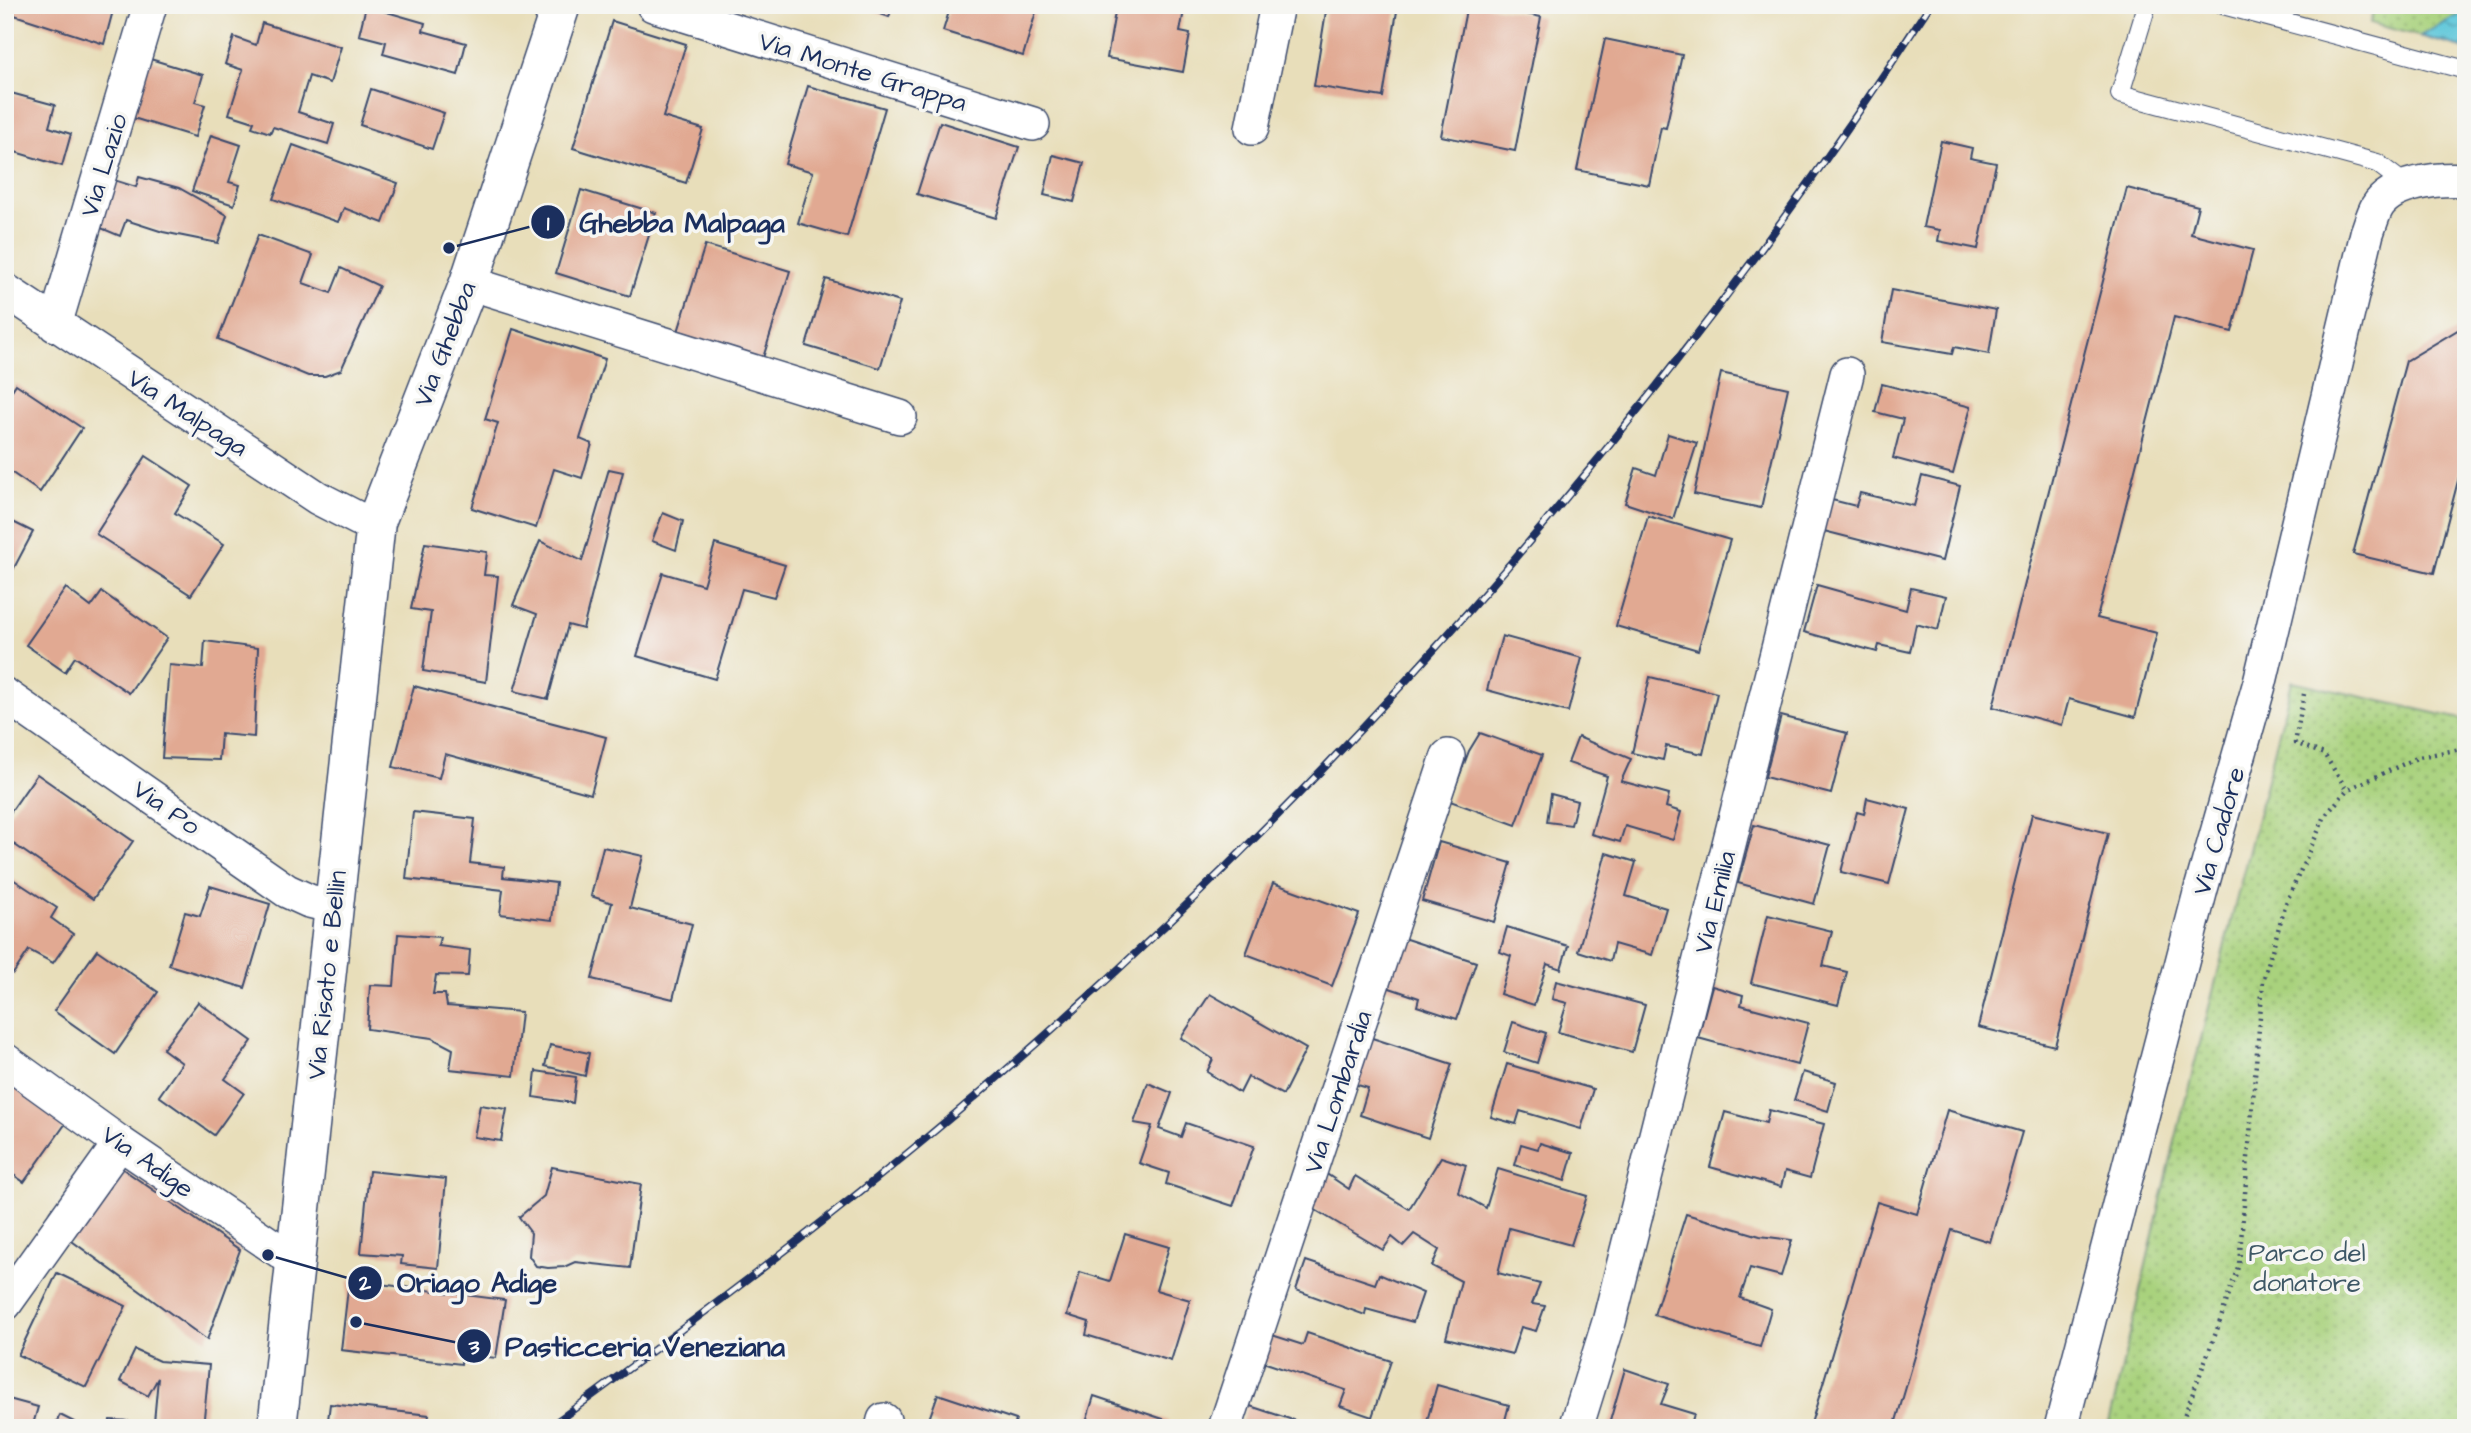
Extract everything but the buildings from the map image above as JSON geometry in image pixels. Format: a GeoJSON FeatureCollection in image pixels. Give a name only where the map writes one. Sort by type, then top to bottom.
{"type":"FeatureCollection","features":[{"type":"Feature","properties":{"kind":"street","name":"Via Lazio"},"geometry":{"type":"LineString","coordinates":[[55,325],[150,5]]}},
{"type":"Feature","properties":{"kind":"street","name":"Via Ghebba"},"geometry":{"type":"LineString","coordinates":[[376,522],[468,283],[561,5]]}},
{"type":"Feature","properties":{"kind":"street","name":"Via Monte Grappa"},"geometry":{"type":"LineString","coordinates":[[653,5],[1033,124]]}},
{"type":"Feature","properties":{"kind":"street"},"geometry":{"type":"LineString","coordinates":[[1252,128],[1277,5]]}},
{"type":"Feature","properties":{"kind":"street"},"geometry":{"type":"LineString","coordinates":[[2406,185],[2434,180],[2466,180]]}},
{"type":"Feature","properties":{"kind":"street","name":"Via Cadore"},"geometry":{"type":"LineString","coordinates":[[2061,1428],[2202,889],[2260,682],[2367,233],[2378,205],[2406,185]]}},
{"type":"Feature","properties":{"kind":"street"},"geometry":{"type":"LineString","coordinates":[[468,283],[900,417]]}},
{"type":"Feature","properties":{"kind":"street","name":"Via Malpaga"},"geometry":{"type":"LineString","coordinates":[[5,290],[318,498],[359,519],[376,522]]}},
{"type":"Feature","properties":{"kind":"street","name":"Via Emilia"},"geometry":{"type":"LineString","coordinates":[[1576,1428],[1612,1308],[1847,374]]}},
{"type":"Feature","properties":{"kind":"street","name":"Via Risato e Bellin"},"geometry":{"type":"LineString","coordinates":[[276,1428],[376,522]]}},
{"type":"Feature","properties":{"kind":"street","name":"Via Po"},"geometry":{"type":"LineString","coordinates":[[5,695],[287,891],[309,901],[334,907]]}},
{"type":"Feature","properties":{"kind":"street","name":"Via Lombardia"},"geometry":{"type":"LineString","coordinates":[[1225,1428],[1448,756]]}},
{"type":"Feature","properties":{"kind":"street","name":"Via Adige"},"geometry":{"type":"LineString","coordinates":[[5,1060],[120,1143],[293,1260]]}},
{"type":"Feature","properties":{"kind":"street"},"geometry":{"type":"LineString","coordinates":[[5,1304],[120,1143]]}},
{"type":"Feature","properties":{"kind":"lane"},"geometry":{"type":"LineString","coordinates":[[2147,5],[2120,94],[2377,163],[2406,185]]}},
{"type":"Feature","properties":{"kind":"lane"},"geometry":{"type":"LineString","coordinates":[[2223,5],[2466,70]]}},
{"type":"Feature","properties":{"kind":"path"},"geometry":{"type":"LineString","coordinates":[[2304,694],[2295,743],[2324,754],[2347,789]]}},
{"type":"Feature","properties":{"kind":"path"},"geometry":{"type":"LineString","coordinates":[[2182,1428],[2239,1264],[2263,981],[2286,902],[2325,816],[2347,789],[2419,757],[2466,748]]}},
{"type":"Feature","properties":{"kind":"green space"},"geometry":{"type":"Polygon","coordinates":[[[2375,5],[2466,5],[2466,49],[2370,23],[2375,5]]]}},
{"type":"Feature","properties":{"kind":"green space","name":"Parco del donatore"},"geometry":{"type":"Polygon","coordinates":[[[2292,681],[2466,720],[2466,1428],[2108,1428],[2173,1149],[2292,681]]]}},
{"type":"Feature","properties":{"kind":"water"},"geometry":{"type":"Polygon","coordinates":[[[2466,11],[2466,49],[2420,36],[2466,11]]]}},
{"type":"Feature","properties":{"kind":"railway"},"geometry":{"type":"LineString","coordinates":[[548,1428],[711,1307],[924,1140],[1112,975],[1243,850],[1370,719],[1492,585],[1609,446],[1721,302],[1828,156],[1930,5]]}},
{"type":"Feature","properties":{"kind":"place","name":"Ghebba Malpaga"},"geometry":{"type":"Point","coordinates":[449,248]}},
{"type":"Feature","properties":{"kind":"place","name":"Oriago Adige"},"geometry":{"type":"Point","coordinates":[268,1255]}},
{"type":"Feature","properties":{"kind":"place","name":"Pasticceria Veneziana"},"geometry":{"type":"Point","coordinates":[356,1322]}}]}
